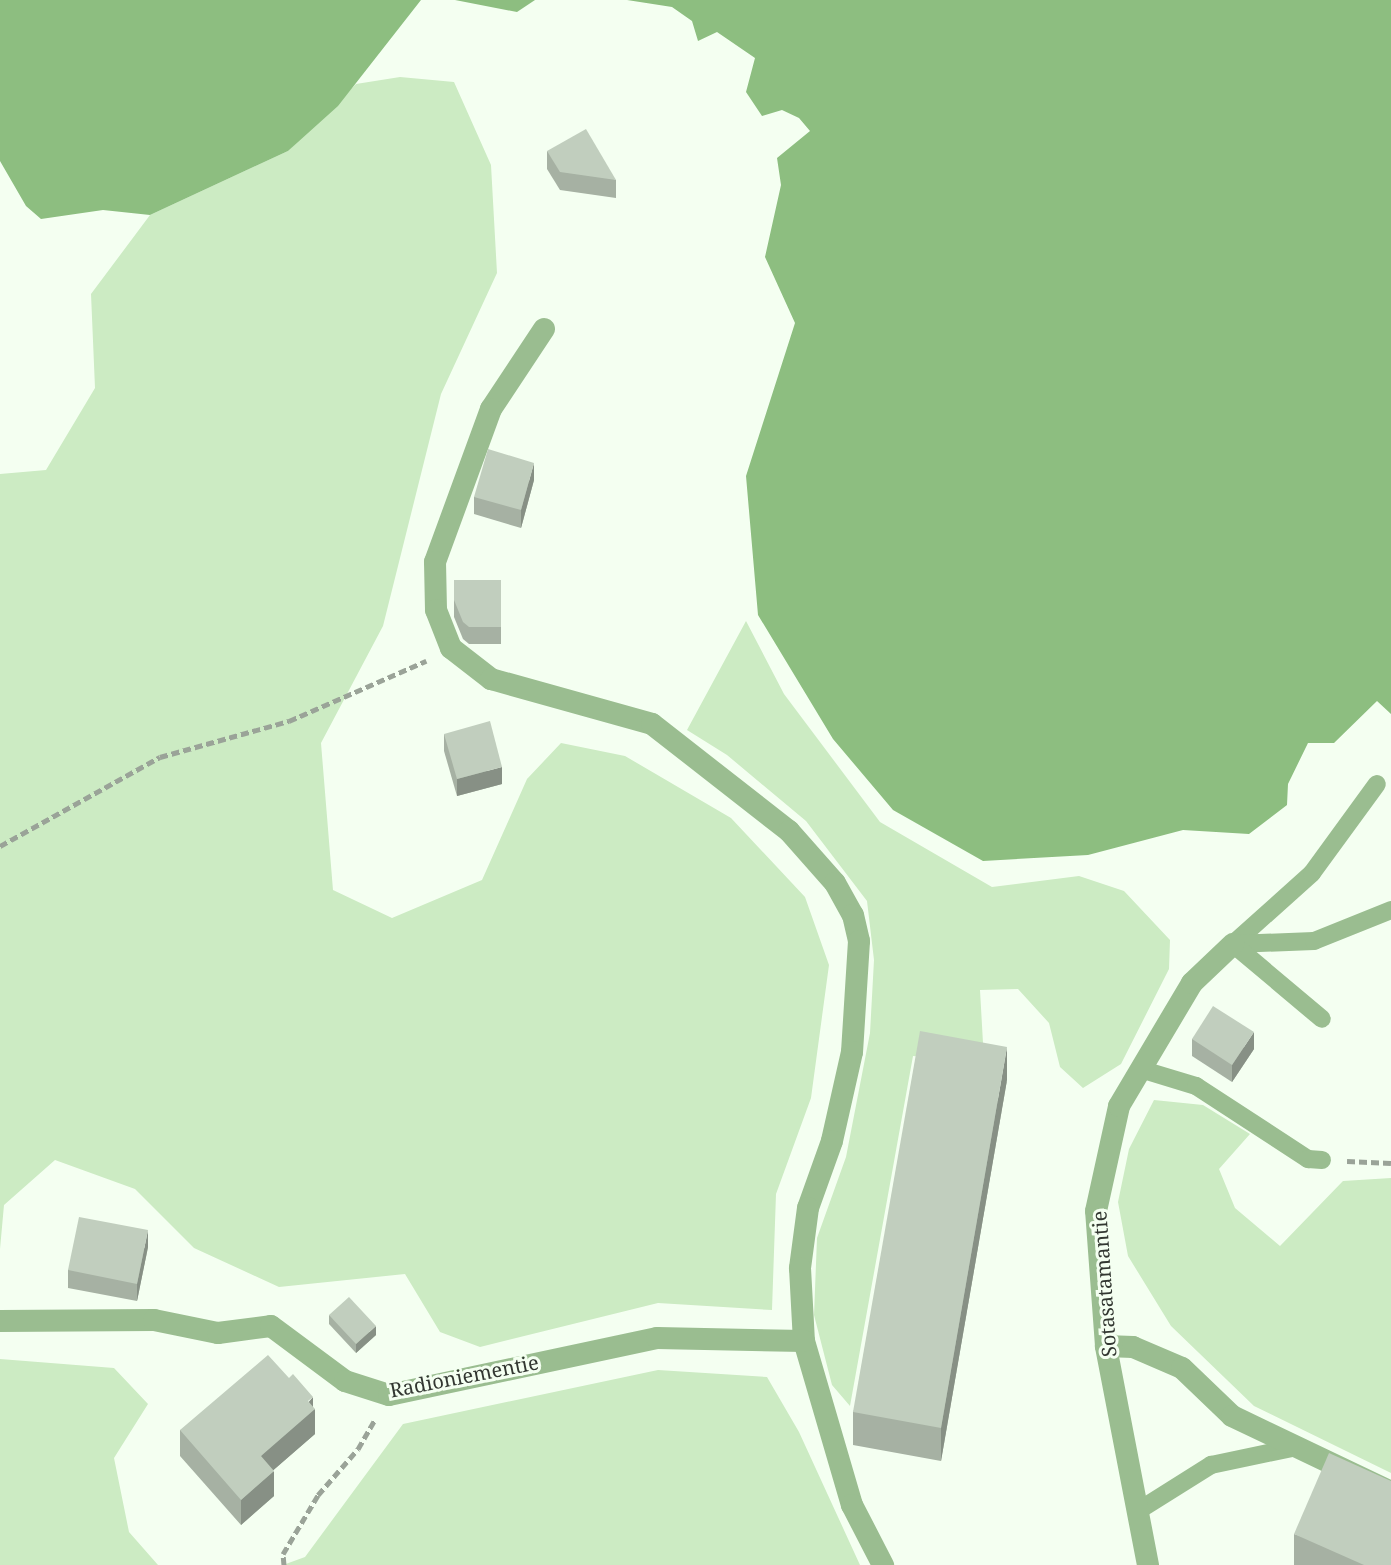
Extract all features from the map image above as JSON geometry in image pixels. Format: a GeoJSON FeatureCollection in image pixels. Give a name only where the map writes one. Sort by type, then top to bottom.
{"type":"FeatureCollection","features":[{"type":"Feature","properties":{"kind":"street"},"geometry":{"type":"LineString","coordinates":[[544,329],[491,409],[435,562],[436,610],[451,648],[491,679],[652,724],[789,831],[835,883],[853,915],[859,941],[852,1052],[832,1141],[808,1208],[800,1268],[804,1341],[852,1505],[883,1565]]}},
{"type":"Feature","properties":{"kind":"street","name":"Sotasatamantie"},"geometry":{"type":"LineString","coordinates":[[1148,1565],[1141,1509],[1106,1346],[1096,1211],[1119,1106],[1192,983],[1233,944]]}},
{"type":"Feature","properties":{"kind":"street","name":"Radioniementie"},"geometry":{"type":"LineString","coordinates":[[0,1321],[154,1320],[218,1333],[271,1326],[345,1381],[389,1395],[657,1338],[804,1341]]}},
{"type":"Feature","properties":{"kind":"street"},"geometry":{"type":"LineString","coordinates":[[1106,1346],[1133,1347],[1182,1368],[1232,1416],[1292,1448],[1391,1492]]}},
{"type":"Feature","properties":{"kind":"lane"},"geometry":{"type":"LineString","coordinates":[[1233,944],[1312,873],[1377,784]]}},
{"type":"Feature","properties":{"kind":"lane"},"geometry":{"type":"LineString","coordinates":[[1233,944],[1314,941],[1391,910]]}},
{"type":"Feature","properties":{"kind":"lane"},"geometry":{"type":"LineString","coordinates":[[1233,944],[1322,1019]]}},
{"type":"Feature","properties":{"kind":"lane"},"geometry":{"type":"LineString","coordinates":[[1140,1069],[1196,1086],[1308,1159],[1322,1160]]}},
{"type":"Feature","properties":{"kind":"lane"},"geometry":{"type":"LineString","coordinates":[[1141,1509],[1211,1465],[1292,1448]]}},
{"type":"Feature","properties":{"kind":"path"},"geometry":{"type":"LineString","coordinates":[[0,846],[160,757],[289,721],[451,648]]}},
{"type":"Feature","properties":{"kind":"path"},"geometry":{"type":"LineString","coordinates":[[1322,1160],[1391,1163]]}},
{"type":"Feature","properties":{"kind":"path"},"geometry":{"type":"LineString","coordinates":[[284,1565],[283,1554],[318,1495],[358,1449],[389,1395]]}},
{"type":"Feature","properties":{"kind":"shaded area"},"geometry":{"type":"Polygon","coordinates":[[[0,0],[421,0],[338,106],[288,151],[150,215],[103,210],[41,219],[26,206],[0,161],[0,0]]]}},
{"type":"Feature","properties":{"kind":"shaded area"},"geometry":{"type":"Polygon","coordinates":[[[455,0],[535,0],[517,12],[455,0]]]}},
{"type":"Feature","properties":{"kind":"shaded area"},"geometry":{"type":"Polygon","coordinates":[[[627,0],[1391,0],[1391,714],[1377,701],[1334,743],[1308,743],[1288,784],[1287,805],[1249,834],[1183,830],[1088,855],[983,861],[893,810],[833,739],[758,615],[746,476],[795,323],[765,257],[781,185],[777,158],[810,131],[799,118],[782,110],[762,116],[746,92],[755,58],[717,32],[698,41],[692,21],[672,7],[627,0]]]}},
{"type":"Feature","properties":{"kind":"shaded area"},"geometry":{"type":"Polygon","coordinates":[[[400,77],[454,82],[491,165],[497,273],[441,394],[383,626],[321,743],[333,890],[392,918],[482,880],[527,779],[561,743],[625,756],[731,818],[805,897],[829,965],[811,1098],[776,1194],[772,1310],[658,1303],[480,1347],[440,1332],[405,1274],[279,1287],[194,1248],[135,1189],[55,1160],[4,1205],[0,1249],[0,474],[46,470],[95,388],[91,294],[150,215],[288,151],[356,84],[400,77]]]}},
{"type":"Feature","properties":{"kind":"shaded area"},"geometry":{"type":"Polygon","coordinates":[[[746,621],[784,694],[880,822],[992,887],[1079,876],[1124,891],[1170,940],[1169,969],[1121,1064],[1083,1088],[1060,1067],[1049,1023],[1018,989],[980,990],[983,1043],[971,1061],[913,1056],[850,1406],[832,1385],[814,1315],[817,1238],[846,1157],[870,1033],[874,960],[867,901],[806,821],[727,755],[687,730],[746,621]]]}},
{"type":"Feature","properties":{"kind":"shaded area"},"geometry":{"type":"Polygon","coordinates":[[[1154,1100],[1203,1105],[1250,1134],[1219,1169],[1235,1208],[1280,1246],[1343,1181],[1391,1178],[1391,1473],[1254,1406],[1171,1326],[1128,1256],[1118,1202],[1129,1149],[1154,1100]]]}},
{"type":"Feature","properties":{"kind":"shaded area"},"geometry":{"type":"Polygon","coordinates":[[[0,1359],[114,1368],[148,1404],[114,1458],[129,1532],[158,1565],[0,1565],[0,1359]]]}},
{"type":"Feature","properties":{"kind":"shaded area"},"geometry":{"type":"Polygon","coordinates":[[[658,1370],[767,1377],[799,1432],[860,1565],[283,1565],[305,1557],[403,1424],[658,1370]]]}},
{"type":"Feature","properties":{"kind":"building"},"geometry":{"type":"Polygon","coordinates":[[[586,129],[616,180],[560,172],[547,151],[586,129]]]}},
{"type":"Feature","properties":{"kind":"building"},"geometry":{"type":"Polygon","coordinates":[[[488,449],[534,463],[521,510],[474,497],[488,449]]]}},
{"type":"Feature","properties":{"kind":"building"},"geometry":{"type":"Polygon","coordinates":[[[454,580],[501,580],[501,627],[469,627],[463,622],[454,600],[454,580]]]}},
{"type":"Feature","properties":{"kind":"building"},"geometry":{"type":"Polygon","coordinates":[[[490,721],[502,767],[457,779],[444,734],[490,721]]]}},
{"type":"Feature","properties":{"kind":"building"},"geometry":{"type":"Polygon","coordinates":[[[1213,1006],[1254,1032],[1232,1065],[1192,1039],[1213,1006]]]}},
{"type":"Feature","properties":{"kind":"building"},"geometry":{"type":"Polygon","coordinates":[[[920,1031],[1007,1047],[941,1428],[853,1412],[920,1031]]]}},
{"type":"Feature","properties":{"kind":"building"},"geometry":{"type":"Polygon","coordinates":[[[79,1217],[148,1230],[137,1284],[68,1270],[79,1217]]]}},
{"type":"Feature","properties":{"kind":"building"},"geometry":{"type":"Polygon","coordinates":[[[349,1297],[376,1326],[356,1344],[329,1315],[349,1297]]]}},
{"type":"Feature","properties":{"kind":"building"},"geometry":{"type":"Polygon","coordinates":[[[268,1355],[289,1378],[293,1374],[313,1397],[308,1401],[315,1409],[261,1456],[274,1471],[241,1500],[180,1430],[268,1355]]]}},
{"type":"Feature","properties":{"kind":"building"},"geometry":{"type":"Polygon","coordinates":[[[1329,1453],[1391,1481],[1391,1565],[1364,1565],[1294,1534],[1329,1453]]]}}]}
